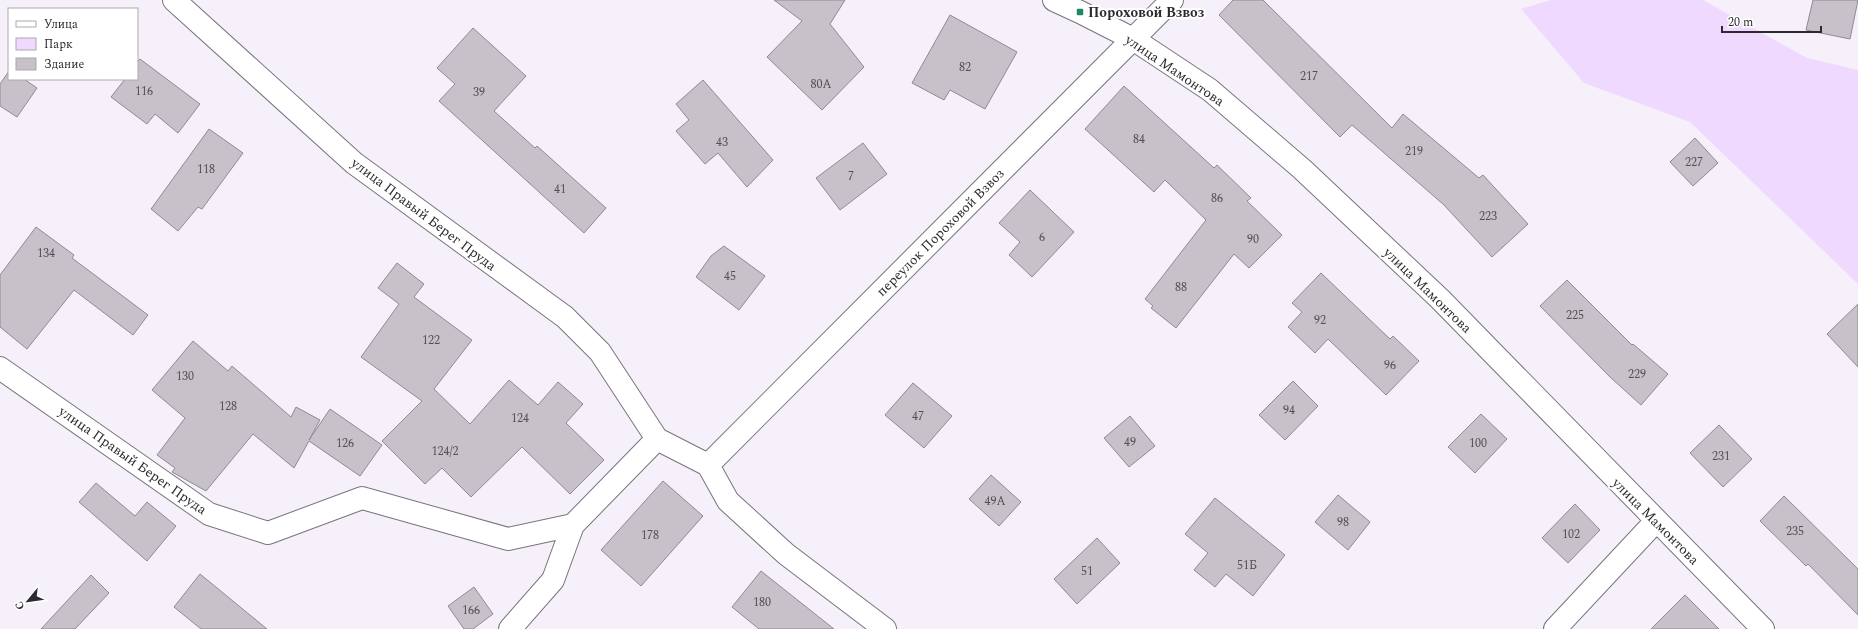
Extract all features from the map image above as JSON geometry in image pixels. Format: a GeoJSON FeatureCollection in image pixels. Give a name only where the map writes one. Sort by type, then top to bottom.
{"type":"FeatureCollection","features":[{"type":"Feature","properties":{"kind":"street","name":"улица Правый Берег Пруда"},"geometry":{"type":"LineString","coordinates":[[174,0],[354,163],[565,318],[600,352],[657,439],[708,465]]}},
{"type":"Feature","properties":{"kind":"street","name":"улица Мамонтова"},"geometry":{"type":"LineString","coordinates":[[1054,0],[1133,39],[1210,90],[1302,169],[1440,300],[1763,629]]}},
{"type":"Feature","properties":{"kind":"street","name":"переулок Пороховой Взвоз"},"geometry":{"type":"LineString","coordinates":[[708,465],[1172,0]]}},
{"type":"Feature","properties":{"kind":"street","name":"улица Правый Берег Пруда"},"geometry":{"type":"LineString","coordinates":[[0,368],[209,514],[268,533],[362,498],[508,539],[573,525]]}},
{"type":"Feature","properties":{"kind":"street"},"geometry":{"type":"LineString","coordinates":[[510,629],[552,580],[573,525],[657,439]]}},
{"type":"Feature","properties":{"kind":"street"},"geometry":{"type":"LineString","coordinates":[[708,465],[728,501],[786,554],[885,629]]}},
{"type":"Feature","properties":{"kind":"street"},"geometry":{"type":"LineString","coordinates":[[1555,629],[1656,521]]}},
{"type":"Feature","properties":{"kind":"green space"},"geometry":{"type":"Polygon","coordinates":[[[1551,0],[1703,0],[1807,58],[1858,70],[1858,284],[1690,122],[1584,83],[1521,9],[1551,0]]]}},
{"type":"Feature","properties":{"kind":"building"},"geometry":{"type":"Polygon","coordinates":[[[774,0],[845,0],[830,24],[864,67],[822,110],[767,57],[802,21],[774,0]]]}},
{"type":"Feature","properties":{"kind":"building"},"geometry":{"type":"Polygon","coordinates":[[[1233,0],[1263,0],[1392,128],[1403,114],[1479,178],[1483,175],[1528,224],[1492,257],[1444,205],[1352,125],[1340,137],[1219,15],[1233,0]]]}},
{"type":"Feature","properties":{"kind":"building"},"geometry":{"type":"Polygon","coordinates":[[[1813,0],[1858,0],[1850,39],[1806,30],[1813,0]]]}},
{"type":"Feature","properties":{"kind":"building"},"geometry":{"type":"Polygon","coordinates":[[[950,15],[1017,52],[985,109],[950,90],[944,100],[912,83],[950,15]]]}},
{"type":"Feature","properties":{"kind":"building"},"geometry":{"type":"Polygon","coordinates":[[[473,28],[526,76],[494,111],[535,148],[537,146],[606,208],[584,233],[439,101],[455,84],[437,68],[473,28]]]}},
{"type":"Feature","properties":{"kind":"building"},"geometry":{"type":"Polygon","coordinates":[[[140,59],[200,104],[178,133],[155,114],[147,124],[111,97],[124,80],[138,80],[138,61],[140,59]]]}},
{"type":"Feature","properties":{"kind":"building"},"geometry":{"type":"Polygon","coordinates":[[[8,72],[8,80],[25,80],[37,88],[17,117],[0,106],[0,84],[8,72]]]}},
{"type":"Feature","properties":{"kind":"building"},"geometry":{"type":"Polygon","coordinates":[[[703,80],[773,160],[747,187],[718,153],[705,164],[676,131],[689,120],[676,104],[703,80]]]}},
{"type":"Feature","properties":{"kind":"building"},"geometry":{"type":"Polygon","coordinates":[[[1124,86],[1214,168],[1217,165],[1251,198],[1247,201],[1282,235],[1249,268],[1234,254],[1176,328],[1151,308],[1153,306],[1145,299],[1206,220],[1165,180],[1154,192],[1085,129],[1124,86]]]}},
{"type":"Feature","properties":{"kind":"building"},"geometry":{"type":"Polygon","coordinates":[[[209,129],[243,153],[202,209],[198,207],[178,231],[151,209],[209,129]]]}},
{"type":"Feature","properties":{"kind":"building"},"geometry":{"type":"Polygon","coordinates":[[[1695,138],[1718,163],[1693,186],[1670,162],[1695,138]]]}},
{"type":"Feature","properties":{"kind":"building"},"geometry":{"type":"Polygon","coordinates":[[[863,143],[887,174],[840,210],[816,178],[863,143]]]}},
{"type":"Feature","properties":{"kind":"building"},"geometry":{"type":"Polygon","coordinates":[[[1030,190],[1074,232],[1032,277],[1009,255],[1020,242],[999,223],[1030,190]]]}},
{"type":"Feature","properties":{"kind":"building"},"geometry":{"type":"Polygon","coordinates":[[[36,227],[74,255],[72,258],[148,315],[133,335],[74,290],[27,349],[0,327],[0,275],[36,227]]]}},
{"type":"Feature","properties":{"kind":"building"},"geometry":{"type":"Polygon","coordinates":[[[724,246],[765,276],[739,310],[696,277],[711,256],[724,246]]]}},
{"type":"Feature","properties":{"kind":"building"},"geometry":{"type":"Polygon","coordinates":[[[397,263],[424,284],[414,297],[472,340],[434,389],[470,424],[509,380],[538,405],[558,382],[583,404],[566,423],[604,460],[570,494],[522,447],[471,497],[442,468],[425,484],[382,441],[422,401],[361,357],[399,304],[378,288],[397,263]]]}},
{"type":"Feature","properties":{"kind":"building"},"geometry":{"type":"Polygon","coordinates":[[[1321,273],[1390,339],[1393,336],[1419,361],[1386,395],[1328,339],[1315,353],[1288,327],[1302,312],[1292,303],[1321,273]]]}},
{"type":"Feature","properties":{"kind":"building"},"geometry":{"type":"Polygon","coordinates":[[[1567,280],[1632,345],[1633,344],[1668,374],[1641,405],[1610,377],[1540,306],[1567,280]]]}},
{"type":"Feature","properties":{"kind":"building"},"geometry":{"type":"Polygon","coordinates":[[[1858,304],[1858,367],[1827,334],[1858,304]]]}},
{"type":"Feature","properties":{"kind":"building"},"geometry":{"type":"Polygon","coordinates":[[[193,341],[228,371],[232,366],[291,417],[296,407],[320,420],[309,440],[330,409],[382,445],[360,476],[309,441],[294,468],[253,434],[206,491],[172,472],[175,468],[157,455],[185,418],[152,390],[193,341]]]}},
{"type":"Feature","properties":{"kind":"building"},"geometry":{"type":"Polygon","coordinates":[[[1293,381],[1318,406],[1285,440],[1259,415],[1293,381]]]}},
{"type":"Feature","properties":{"kind":"building"},"geometry":{"type":"Polygon","coordinates":[[[913,383],[952,416],[924,448],[885,415],[913,383]]]}},
{"type":"Feature","properties":{"kind":"building"},"geometry":{"type":"Polygon","coordinates":[[[1481,414],[1507,439],[1475,473],[1448,447],[1481,414]]]}},
{"type":"Feature","properties":{"kind":"building"},"geometry":{"type":"Polygon","coordinates":[[[1130,416],[1155,446],[1129,467],[1104,438],[1130,416]]]}},
{"type":"Feature","properties":{"kind":"building"},"geometry":{"type":"Polygon","coordinates":[[[1719,425],[1752,459],[1723,487],[1690,453],[1719,425]]]}},
{"type":"Feature","properties":{"kind":"building"},"geometry":{"type":"Polygon","coordinates":[[[991,475],[1021,502],[999,526],[969,499],[991,475]]]}},
{"type":"Feature","properties":{"kind":"building"},"geometry":{"type":"Polygon","coordinates":[[[663,481],[703,516],[641,586],[601,550],[663,481]]]}},
{"type":"Feature","properties":{"kind":"building"},"geometry":{"type":"Polygon","coordinates":[[[96,483],[135,516],[147,502],[176,526],[147,561],[79,502],[96,483]]]}},
{"type":"Feature","properties":{"kind":"building"},"geometry":{"type":"Polygon","coordinates":[[[1338,495],[1370,522],[1348,550],[1315,522],[1338,495]]]}},
{"type":"Feature","properties":{"kind":"building"},"geometry":{"type":"Polygon","coordinates":[[[1784,496],[1858,569],[1858,615],[1808,564],[1806,566],[1760,521],[1784,496]]]}},
{"type":"Feature","properties":{"kind":"building"},"geometry":{"type":"Polygon","coordinates":[[[1215,498],[1285,555],[1253,596],[1226,574],[1215,587],[1194,570],[1208,553],[1185,534],[1215,498]]]}},
{"type":"Feature","properties":{"kind":"building"},"geometry":{"type":"Polygon","coordinates":[[[1575,504],[1600,530],[1568,563],[1542,538],[1575,504]]]}},
{"type":"Feature","properties":{"kind":"building"},"geometry":{"type":"Polygon","coordinates":[[[1097,538],[1120,563],[1077,604],[1054,579],[1097,538]]]}},
{"type":"Feature","properties":{"kind":"building"},"geometry":{"type":"Polygon","coordinates":[[[761,571],[834,629],[759,629],[732,607],[761,571]]]}},
{"type":"Feature","properties":{"kind":"building"},"geometry":{"type":"Polygon","coordinates":[[[200,574],[267,629],[201,629],[174,607],[200,574]]]}},
{"type":"Feature","properties":{"kind":"building"},"geometry":{"type":"Polygon","coordinates":[[[91,575],[109,593],[75,629],[41,629],[91,575]]]}},
{"type":"Feature","properties":{"kind":"building"},"geometry":{"type":"Polygon","coordinates":[[[474,587],[493,614],[473,629],[464,629],[448,606],[474,587]]]}},
{"type":"Feature","properties":{"kind":"building"},"geometry":{"type":"Polygon","coordinates":[[[1685,595],[1719,629],[1651,629],[1685,595]]]}},
{"type":"Feature","properties":{"kind":"place","name":"Пороховой Взвоз"},"geometry":{"type":"Point","coordinates":[1080,12]}}]}
